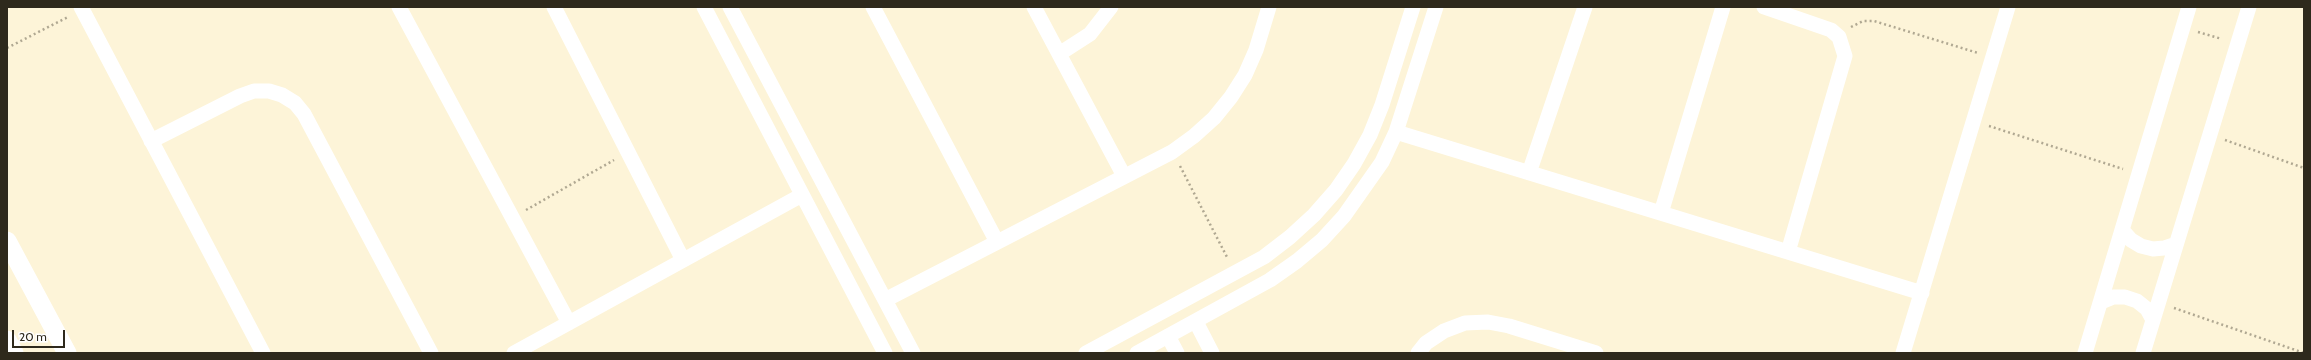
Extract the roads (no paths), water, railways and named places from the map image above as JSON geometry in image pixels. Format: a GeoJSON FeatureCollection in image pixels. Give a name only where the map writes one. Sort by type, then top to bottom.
{"type":"FeatureCollection","features":[{"type":"Feature","properties":{"kind":"street"},"geometry":{"type":"LineString","coordinates":[[399,7],[569,323]]}},
{"type":"Feature","properties":{"kind":"street"},"geometry":{"type":"LineString","coordinates":[[554,7],[683,260]]}},
{"type":"Feature","properties":{"kind":"street"},"geometry":{"type":"LineString","coordinates":[[704,7],[885,353]]}},
{"type":"Feature","properties":{"kind":"street"},"geometry":{"type":"LineString","coordinates":[[730,7],[913,353]]}},
{"type":"Feature","properties":{"kind":"street"},"geometry":{"type":"LineString","coordinates":[[873,7],[997,242]]}},
{"type":"Feature","properties":{"kind":"street"},"geometry":{"type":"LineString","coordinates":[[1034,7],[1124,176]]}},
{"type":"Feature","properties":{"kind":"street"},"geometry":{"type":"LineString","coordinates":[[1059,54],[1076,45],[1090,34],[1111,7]]}},
{"type":"Feature","properties":{"kind":"street"},"geometry":{"type":"LineString","coordinates":[[885,300],[1172,152],[1194,136],[1214,118],[1231,97],[1245,75],[1256,50],[1269,7]]}},
{"type":"Feature","properties":{"kind":"street"},"geometry":{"type":"LineString","coordinates":[[1086,353],[1264,257],[1305,224],[1336,190],[1354,164],[1370,135],[1382,105],[1413,7]]}},
{"type":"Feature","properties":{"kind":"street"},"geometry":{"type":"LineString","coordinates":[[1137,353],[1196,322],[1270,280],[1297,261],[1322,240],[1344,216],[1364,190],[1382,162],[1396,132],[1436,7]]}},
{"type":"Feature","properties":{"kind":"street"},"geometry":{"type":"LineString","coordinates":[[1529,173],[1585,7]]}},
{"type":"Feature","properties":{"kind":"street"},"geometry":{"type":"LineString","coordinates":[[1661,213],[1723,7]]}},
{"type":"Feature","properties":{"kind":"street"},"geometry":{"type":"LineString","coordinates":[[1764,7],[1822,25],[1839,37],[1845,56],[1788,252]]}},
{"type":"Feature","properties":{"kind":"street"},"geometry":{"type":"LineString","coordinates":[[1904,353],[1975,122],[2008,7]]}},
{"type":"Feature","properties":{"kind":"street"},"geometry":{"type":"LineString","coordinates":[[2085,353],[2123,231],[2189,7]]}},
{"type":"Feature","properties":{"kind":"street"},"geometry":{"type":"LineString","coordinates":[[2143,353],[2248,7]]}},
{"type":"Feature","properties":{"kind":"street"},"geometry":{"type":"LineString","coordinates":[[82,8],[263,353]]}},
{"type":"Feature","properties":{"kind":"street"},"geometry":{"type":"LineString","coordinates":[[151,141],[240,96],[254,91],[268,91],[282,95],[295,103],[304,114],[431,353]]}},
{"type":"Feature","properties":{"kind":"street"},"geometry":{"type":"LineString","coordinates":[[1396,132],[1922,293]]}},
{"type":"Feature","properties":{"kind":"street"},"geometry":{"type":"LineString","coordinates":[[514,353],[802,195]]}},
{"type":"Feature","properties":{"kind":"street"},"geometry":{"type":"LineString","coordinates":[[2123,231],[2141,246],[2152,249],[2176,244]]}},
{"type":"Feature","properties":{"kind":"street"},"geometry":{"type":"LineString","coordinates":[[7,241],[67,353]]}},
{"type":"Feature","properties":{"kind":"street"},"geometry":{"type":"LineString","coordinates":[[2101,302],[2113,298],[2131,299],[2147,309],[2153,320]]}},
{"type":"Feature","properties":{"kind":"street"},"geometry":{"type":"LineString","coordinates":[[1196,322],[1212,353]]}},
{"type":"Feature","properties":{"kind":"street"},"geometry":{"type":"LineString","coordinates":[[1418,353],[1426,343],[1444,331],[1465,323],[1488,322],[1509,326],[1596,353]]}},
{"type":"Feature","properties":{"kind":"street"},"geometry":{"type":"LineString","coordinates":[[1168,336],[1177,353]]}},
{"type":"Feature","properties":{"kind":"street"},"geometry":{"type":"LineString","coordinates":[[7,340],[14,353]]}}]}
